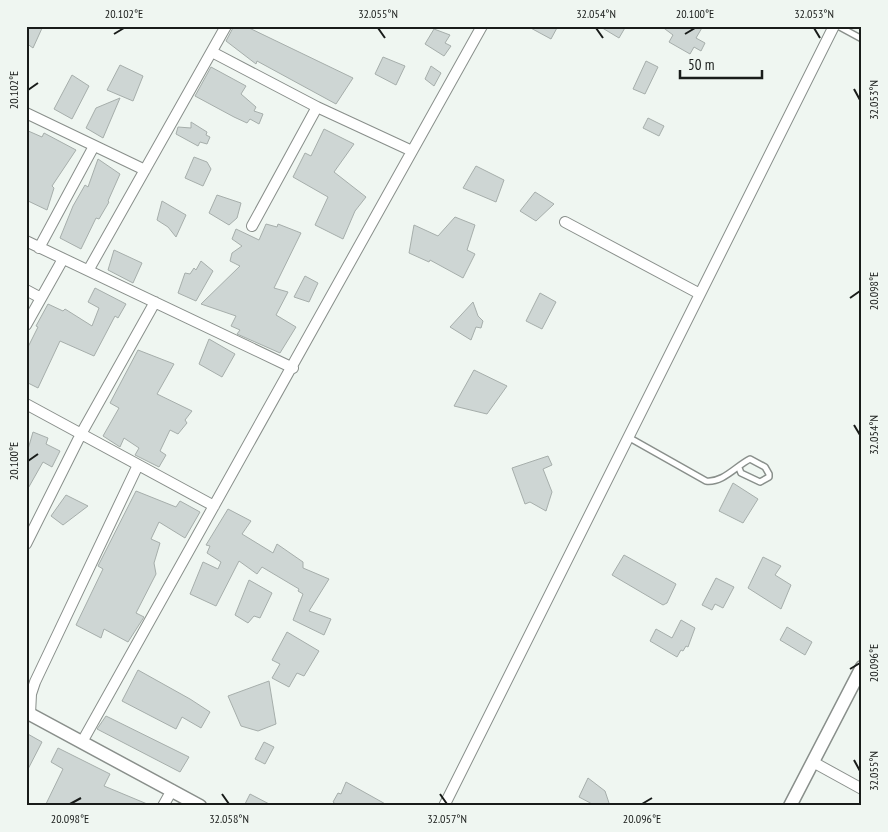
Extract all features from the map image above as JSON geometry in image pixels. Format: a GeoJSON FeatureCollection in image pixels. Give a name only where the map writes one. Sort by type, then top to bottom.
{"type":"FeatureCollection","features":[{"type":"Feature","properties":{"kind":"street"},"geometry":{"type":"LineString","coordinates":[[90,270],[226,26]]}},
{"type":"Feature","properties":{"kind":"street"},"geometry":{"type":"LineString","coordinates":[[82,742],[293,368],[482,26]]}},
{"type":"Feature","properties":{"kind":"street"},"geometry":{"type":"LineString","coordinates":[[444,806],[834,26]]}},
{"type":"Feature","properties":{"kind":"street"},"geometry":{"type":"LineString","coordinates":[[212,52],[317,107],[412,151]]}},
{"type":"Feature","properties":{"kind":"street"},"geometry":{"type":"LineString","coordinates":[[252,226],[317,107]]}},
{"type":"Feature","properties":{"kind":"street"},"geometry":{"type":"LineString","coordinates":[[26,113],[145,170]]}},
{"type":"Feature","properties":{"kind":"street"},"geometry":{"type":"LineString","coordinates":[[39,248],[94,146]]}},
{"type":"Feature","properties":{"kind":"street"},"geometry":{"type":"LineString","coordinates":[[565,222],[700,294]]}},
{"type":"Feature","properties":{"kind":"street"},"geometry":{"type":"LineString","coordinates":[[26,241],[293,368]]}},
{"type":"Feature","properties":{"kind":"street"},"geometry":{"type":"LineString","coordinates":[[26,325],[62,258]]}},
{"type":"Feature","properties":{"kind":"street"},"geometry":{"type":"LineString","coordinates":[[26,290],[41,298]]}},
{"type":"Feature","properties":{"kind":"street"},"geometry":{"type":"LineString","coordinates":[[26,544],[81,434],[156,302]]}},
{"type":"Feature","properties":{"kind":"street"},"geometry":{"type":"LineString","coordinates":[[26,404],[214,506]]}},
{"type":"Feature","properties":{"kind":"street"},"geometry":{"type":"LineString","coordinates":[[138,465],[35,682],[28,713],[200,806]]}},
{"type":"Feature","properties":{"kind":"street"},"geometry":{"type":"LineString","coordinates":[[790,806],[862,667]]}},
{"type":"Feature","properties":{"kind":"street"},"geometry":{"type":"LineString","coordinates":[[813,762],[862,789]]}},
{"type":"Feature","properties":{"kind":"street"},"geometry":{"type":"LineString","coordinates":[[163,806],[172,790]]}},
{"type":"Feature","properties":{"kind":"lane"},"geometry":{"type":"LineString","coordinates":[[838,26],[862,39]]}},
{"type":"Feature","properties":{"kind":"lane"},"geometry":{"type":"LineString","coordinates":[[628,437],[706,481],[711,482],[739,468],[742,463],[750,459],[765,467],[769,477],[765,481],[760,482],[741,473],[739,468]]}},
{"type":"Feature","properties":{"kind":"building"},"geometry":{"type":"Polygon","coordinates":[[[26,26],[43,26],[33,48],[26,43],[26,26]]]}},
{"type":"Feature","properties":{"kind":"building"},"geometry":{"type":"Polygon","coordinates":[[[234,26],[245,26],[353,78],[336,104],[257,61],[256,64],[226,41],[234,26]]]}},
{"type":"Feature","properties":{"kind":"building"},"geometry":{"type":"Polygon","coordinates":[[[527,26],[558,26],[551,39],[527,26]]]}},
{"type":"Feature","properties":{"kind":"building"},"geometry":{"type":"Polygon","coordinates":[[[599,26],[626,26],[619,38],[599,26]]]}},
{"type":"Feature","properties":{"kind":"building"},"geometry":{"type":"Polygon","coordinates":[[[661,26],[703,26],[696,38],[705,43],[701,51],[694,47],[690,54],[669,42],[673,35],[661,26]]]}},
{"type":"Feature","properties":{"kind":"building"},"geometry":{"type":"Polygon","coordinates":[[[434,29],[450,35],[445,43],[451,46],[444,56],[425,44],[434,29]]]}},
{"type":"Feature","properties":{"kind":"building"},"geometry":{"type":"Polygon","coordinates":[[[383,57],[405,66],[396,85],[375,74],[383,57]]]}},
{"type":"Feature","properties":{"kind":"building"},"geometry":{"type":"Polygon","coordinates":[[[646,61],[658,67],[645,94],[633,89],[646,61]]]}},
{"type":"Feature","properties":{"kind":"building"},"geometry":{"type":"Polygon","coordinates":[[[120,65],[143,76],[133,101],[107,90],[120,65]]]}},
{"type":"Feature","properties":{"kind":"building"},"geometry":{"type":"Polygon","coordinates":[[[431,66],[441,73],[434,86],[425,79],[431,66]]]}},
{"type":"Feature","properties":{"kind":"building"},"geometry":{"type":"Polygon","coordinates":[[[211,67],[246,86],[241,94],[256,107],[254,111],[263,114],[259,124],[250,119],[247,123],[195,96],[211,67]]]}},
{"type":"Feature","properties":{"kind":"building"},"geometry":{"type":"Polygon","coordinates":[[[72,75],[89,86],[72,119],[54,109],[72,75]]]}},
{"type":"Feature","properties":{"kind":"building"},"geometry":{"type":"Polygon","coordinates":[[[120,98],[103,138],[86,128],[96,108],[120,98]]]}},
{"type":"Feature","properties":{"kind":"building"},"geometry":{"type":"Polygon","coordinates":[[[648,118],[664,126],[659,136],[643,128],[648,118]]]}},
{"type":"Feature","properties":{"kind":"building"},"geometry":{"type":"Polygon","coordinates":[[[191,122],[207,132],[206,135],[210,137],[207,144],[200,142],[198,146],[176,134],[178,127],[191,128],[191,122]]]}},
{"type":"Feature","properties":{"kind":"building"},"geometry":{"type":"Polygon","coordinates":[[[324,129],[354,144],[334,172],[366,197],[355,211],[343,239],[315,225],[328,197],[293,177],[305,153],[311,156],[324,129]]]}},
{"type":"Feature","properties":{"kind":"building"},"geometry":{"type":"Polygon","coordinates":[[[26,130],[42,137],[44,133],[76,150],[52,186],[54,188],[47,210],[26,200],[26,130]]]}},
{"type":"Feature","properties":{"kind":"building"},"geometry":{"type":"Polygon","coordinates":[[[194,157],[207,162],[211,169],[203,186],[185,178],[194,157]]]}},
{"type":"Feature","properties":{"kind":"building"},"geometry":{"type":"Polygon","coordinates":[[[98,159],[120,174],[109,202],[99,219],[96,218],[81,249],[60,238],[73,206],[85,185],[88,187],[98,159]]]}},
{"type":"Feature","properties":{"kind":"building"},"geometry":{"type":"Polygon","coordinates":[[[476,166],[504,180],[496,202],[463,188],[476,166]]]}},
{"type":"Feature","properties":{"kind":"building"},"geometry":{"type":"Polygon","coordinates":[[[535,192],[554,204],[536,221],[520,211],[535,192]]]}},
{"type":"Feature","properties":{"kind":"building"},"geometry":{"type":"Polygon","coordinates":[[[217,195],[241,203],[237,218],[229,225],[209,213],[217,195]]]}},
{"type":"Feature","properties":{"kind":"building"},"geometry":{"type":"Polygon","coordinates":[[[162,201],[186,215],[176,237],[168,227],[157,220],[162,201]]]}},
{"type":"Feature","properties":{"kind":"building"},"geometry":{"type":"Polygon","coordinates":[[[455,217],[475,225],[467,250],[475,254],[463,278],[430,260],[429,262],[409,253],[414,225],[438,236],[455,217]]]}},
{"type":"Feature","properties":{"kind":"building"},"geometry":{"type":"Polygon","coordinates":[[[266,224],[277,227],[278,224],[301,233],[274,288],[288,292],[276,315],[296,327],[280,353],[237,334],[240,330],[231,326],[236,316],[201,304],[240,266],[230,261],[232,253],[242,246],[232,239],[236,229],[259,240],[266,224]]]}},
{"type":"Feature","properties":{"kind":"building"},"geometry":{"type":"Polygon","coordinates":[[[114,250],[142,263],[133,283],[108,270],[114,250]]]}},
{"type":"Feature","properties":{"kind":"building"},"geometry":{"type":"Polygon","coordinates":[[[201,261],[213,271],[196,301],[178,293],[185,273],[190,274],[194,268],[196,270],[201,261]]]}},
{"type":"Feature","properties":{"kind":"building"},"geometry":{"type":"Polygon","coordinates":[[[305,276],[318,283],[309,302],[294,297],[305,276]]]}},
{"type":"Feature","properties":{"kind":"building"},"geometry":{"type":"Polygon","coordinates":[[[95,288],[126,304],[118,318],[115,316],[94,356],[60,341],[38,388],[26,382],[26,351],[38,327],[36,326],[48,304],[63,311],[65,309],[92,326],[99,308],[88,302],[95,288]]]}},
{"type":"Feature","properties":{"kind":"building"},"geometry":{"type":"Polygon","coordinates":[[[540,293],[556,302],[542,329],[526,321],[540,293]]]}},
{"type":"Feature","properties":{"kind":"building"},"geometry":{"type":"Polygon","coordinates":[[[473,302],[478,316],[483,321],[481,328],[476,327],[471,340],[450,327],[473,302]]]}},
{"type":"Feature","properties":{"kind":"building"},"geometry":{"type":"Polygon","coordinates":[[[209,339],[235,354],[222,377],[199,364],[209,339]]]}},
{"type":"Feature","properties":{"kind":"building"},"geometry":{"type":"Polygon","coordinates":[[[138,350],[174,364],[157,394],[192,411],[185,420],[187,423],[178,434],[170,430],[160,451],[166,455],[159,467],[135,455],[139,448],[124,438],[120,447],[103,436],[119,408],[110,403],[138,350]]]}},
{"type":"Feature","properties":{"kind":"building"},"geometry":{"type":"Polygon","coordinates":[[[474,370],[507,386],[487,414],[454,406],[474,370]]]}},
{"type":"Feature","properties":{"kind":"building"},"geometry":{"type":"Polygon","coordinates":[[[33,432],[48,438],[46,444],[60,451],[52,467],[43,462],[26,492],[26,456],[33,432]]]}},
{"type":"Feature","properties":{"kind":"building"},"geometry":{"type":"Polygon","coordinates":[[[548,456],[552,465],[543,469],[552,492],[546,511],[530,502],[525,504],[512,468],[548,456]]]}},
{"type":"Feature","properties":{"kind":"building"},"geometry":{"type":"Polygon","coordinates":[[[733,483],[758,499],[743,523],[719,511],[733,483]]]}},
{"type":"Feature","properties":{"kind":"building"},"geometry":{"type":"Polygon","coordinates":[[[136,491],[176,507],[180,501],[200,512],[185,538],[159,522],[151,539],[160,543],[154,563],[156,574],[136,613],[144,617],[128,642],[104,629],[101,638],[76,625],[103,569],[98,566],[136,491]]]}},
{"type":"Feature","properties":{"kind":"building"},"geometry":{"type":"Polygon","coordinates":[[[66,495],[88,506],[63,525],[51,516],[66,495]]]}},
{"type":"Feature","properties":{"kind":"building"},"geometry":{"type":"Polygon","coordinates":[[[228,509],[251,521],[242,534],[273,553],[277,544],[303,562],[303,568],[329,579],[309,611],[331,619],[324,635],[293,620],[303,594],[298,591],[299,589],[262,567],[257,574],[239,561],[216,606],[190,594],[203,562],[218,569],[221,562],[207,553],[210,546],[206,545],[228,509]]]}},
{"type":"Feature","properties":{"kind":"building"},"geometry":{"type":"Polygon","coordinates":[[[624,555],[676,584],[667,603],[663,605],[612,575],[624,555]]]}},
{"type":"Feature","properties":{"kind":"building"},"geometry":{"type":"Polygon","coordinates":[[[763,557],[781,566],[775,575],[791,585],[781,609],[748,588],[763,557]]]}},
{"type":"Feature","properties":{"kind":"building"},"geometry":{"type":"Polygon","coordinates":[[[716,578],[734,587],[723,608],[715,604],[712,610],[702,605],[716,578]]]}},
{"type":"Feature","properties":{"kind":"building"},"geometry":{"type":"Polygon","coordinates":[[[249,580],[272,593],[260,618],[254,616],[248,623],[235,615],[249,580]]]}},
{"type":"Feature","properties":{"kind":"building"},"geometry":{"type":"Polygon","coordinates":[[[681,620],[695,628],[688,647],[686,646],[683,651],[681,650],[677,657],[650,641],[656,629],[672,638],[681,620]]]}},
{"type":"Feature","properties":{"kind":"building"},"geometry":{"type":"Polygon","coordinates":[[[787,627],[812,642],[805,655],[780,640],[787,627]]]}},
{"type":"Feature","properties":{"kind":"building"},"geometry":{"type":"Polygon","coordinates":[[[287,632],[319,651],[304,676],[297,673],[289,687],[272,678],[280,664],[272,660],[287,632]]]}},
{"type":"Feature","properties":{"kind":"building"},"geometry":{"type":"Polygon","coordinates":[[[138,670],[210,712],[201,728],[182,717],[176,729],[122,701],[138,670]]]}},
{"type":"Feature","properties":{"kind":"building"},"geometry":{"type":"Polygon","coordinates":[[[269,681],[276,724],[258,731],[241,726],[228,696],[269,681]]]}},
{"type":"Feature","properties":{"kind":"building"},"geometry":{"type":"Polygon","coordinates":[[[106,716],[189,757],[180,772],[97,729],[106,716]]]}},
{"type":"Feature","properties":{"kind":"building"},"geometry":{"type":"Polygon","coordinates":[[[26,733],[42,742],[26,773],[26,733]]]}},
{"type":"Feature","properties":{"kind":"building"},"geometry":{"type":"Polygon","coordinates":[[[264,742],[274,747],[265,764],[255,759],[264,742]]]}},
{"type":"Feature","properties":{"kind":"building"},"geometry":{"type":"Polygon","coordinates":[[[58,748],[110,774],[104,786],[152,806],[45,806],[63,769],[51,762],[58,748]]]}},
{"type":"Feature","properties":{"kind":"building"},"geometry":{"type":"Polygon","coordinates":[[[588,778],[605,791],[610,806],[596,806],[579,797],[588,778]]]}},
{"type":"Feature","properties":{"kind":"building"},"geometry":{"type":"Polygon","coordinates":[[[346,782],[389,806],[338,806],[333,802],[338,793],[341,794],[346,782]]]}},
{"type":"Feature","properties":{"kind":"building"},"geometry":{"type":"Polygon","coordinates":[[[250,794],[273,806],[244,806],[250,794]]]}}]}
